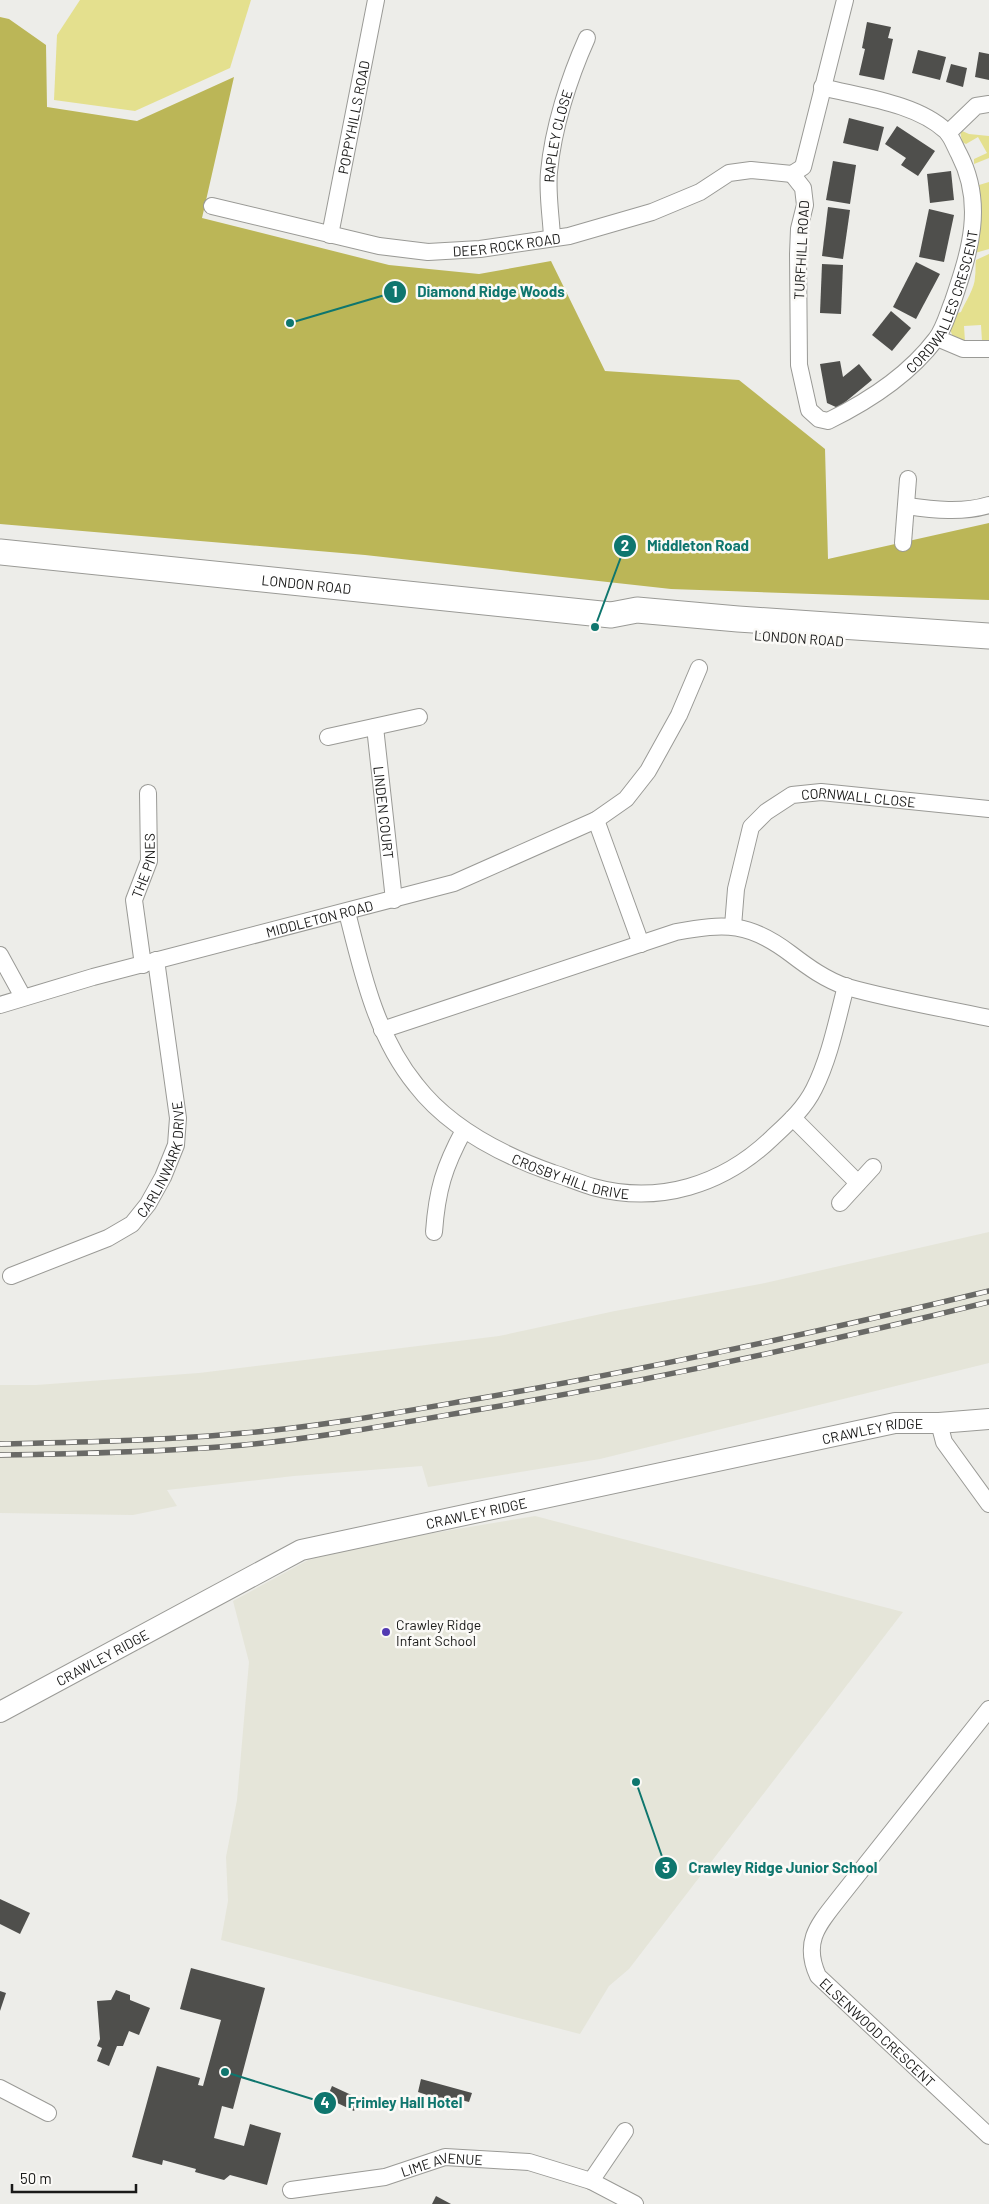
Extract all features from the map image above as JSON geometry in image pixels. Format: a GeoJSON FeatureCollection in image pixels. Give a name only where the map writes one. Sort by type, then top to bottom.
{"type":"FeatureCollection","features":[{"type":"Feature","properties":{"kind":"main road","name":"LONDON ROAD"},"geometry":{"type":"LineString","coordinates":[[0,552],[611,615],[634,624],[989,654]]}},
{"type":"Feature","properties":{"kind":"main road","name":"LONDON ROAD"},"geometry":{"type":"LineString","coordinates":[[611,615],[637,610],[748,620],[989,636]]}},
{"type":"Feature","properties":{"kind":"street","name":"POPPYHILLS ROAD"},"geometry":{"type":"LineString","coordinates":[[330,235],[376,0]]}},
{"type":"Feature","properties":{"kind":"street"},"geometry":{"type":"LineString","coordinates":[[792,174],[803,167],[845,0]]}},
{"type":"Feature","properties":{"kind":"street","name":"RAPLEY CLOSE"},"geometry":{"type":"LineString","coordinates":[[552,238],[549,172],[562,104],[587,38]]}},
{"type":"Feature","properties":{"kind":"street","name":"CORDWALLES CRESCENT"},"geometry":{"type":"LineString","coordinates":[[819,419],[828,421],[878,393],[905,373],[938,338],[959,284],[967,256],[974,201],[967,169],[948,133],[934,122],[908,109],[822,87]]}},
{"type":"Feature","properties":{"kind":"street"},"geometry":{"type":"LineString","coordinates":[[948,133],[976,106],[989,104]]}},
{"type":"Feature","properties":{"kind":"street","name":"DEER ROCK ROAD"},"geometry":{"type":"LineString","coordinates":[[212,206],[379,246],[428,252],[480,249],[569,236],[652,212],[700,192],[729,174],[751,170],[792,174]]}},
{"type":"Feature","properties":{"kind":"street","name":"TURFHILL ROAD"},"geometry":{"type":"LineString","coordinates":[[792,174],[803,188],[805,205],[800,229],[798,254],[799,365],[808,410],[819,419]]}},
{"type":"Feature","properties":{"kind":"street"},"geometry":{"type":"LineString","coordinates":[[938,338],[963,349],[989,349]]}},
{"type":"Feature","properties":{"kind":"street"},"geometry":{"type":"LineString","coordinates":[[903,543],[908,479]]}},
{"type":"Feature","properties":{"kind":"street"},"geometry":{"type":"LineString","coordinates":[[907,506],[929,509],[975,509],[989,505]]}},
{"type":"Feature","properties":{"kind":"street","name":"MIDDLETON ROAD"},"geometry":{"type":"LineString","coordinates":[[0,1005],[150,962],[454,883],[596,820],[626,799],[648,771],[679,715],[699,668]]}},
{"type":"Feature","properties":{"kind":"street"},"geometry":{"type":"LineString","coordinates":[[328,737],[419,717]]}},
{"type":"Feature","properties":{"kind":"street","name":"LINDEN COURT"},"geometry":{"type":"LineString","coordinates":[[375,727],[394,900]]}},
{"type":"Feature","properties":{"kind":"street","name":"THE PINES"},"geometry":{"type":"LineString","coordinates":[[148,792],[149,861],[134,900],[150,962]]}},
{"type":"Feature","properties":{"kind":"street","name":"CORNWALL CLOSE"},"geometry":{"type":"LineString","coordinates":[[732,926],[736,890],[752,827],[766,812],[792,795],[821,792],[989,809]]}},
{"type":"Feature","properties":{"kind":"street"},"geometry":{"type":"LineString","coordinates":[[596,820],[641,944]]}},
{"type":"Feature","properties":{"kind":"street","name":"CROSBY HILL DRIVE"},"geometry":{"type":"LineString","coordinates":[[347,912],[356,948],[382,1030],[394,1055],[416,1086],[464,1130],[500,1152],[532,1166],[594,1187],[641,1194],[678,1190],[722,1176],[756,1154],[794,1118],[806,1104],[821,1072],[846,986]]}},
{"type":"Feature","properties":{"kind":"street"},"geometry":{"type":"LineString","coordinates":[[382,1030],[676,932],[708,926],[732,926],[759,934],[822,976],[846,986],[989,1018]]}},
{"type":"Feature","properties":{"kind":"street"},"geometry":{"type":"LineString","coordinates":[[0,955],[23,997]]}},
{"type":"Feature","properties":{"kind":"street","name":"CARLINWARK DRIVE"},"geometry":{"type":"LineString","coordinates":[[11,1276],[108,1238],[132,1224],[148,1204],[163,1177],[176,1145],[178,1118],[150,962]]}},
{"type":"Feature","properties":{"kind":"street"},"geometry":{"type":"LineString","coordinates":[[794,1118],[858,1183]]}},
{"type":"Feature","properties":{"kind":"street"},"geometry":{"type":"LineString","coordinates":[[434,1232],[440,1185],[448,1159],[464,1130]]}},
{"type":"Feature","properties":{"kind":"street"},"geometry":{"type":"LineString","coordinates":[[840,1203],[873,1167]]}},
{"type":"Feature","properties":{"kind":"street","name":"CRAWLEY RIDGE"},"geometry":{"type":"LineString","coordinates":[[0,1712],[301,1550],[895,1423],[939,1423],[989,1419]]}},
{"type":"Feature","properties":{"kind":"street"},"geometry":{"type":"LineString","coordinates":[[939,1423],[944,1442],[989,1504]]}},
{"type":"Feature","properties":{"kind":"street","name":"ELSENWOOD CRESCENT"},"geometry":{"type":"LineString","coordinates":[[986,2128],[818,1976],[813,1966],[810,1948],[816,1928],[989,1709]]}},
{"type":"Feature","properties":{"kind":"street"},"geometry":{"type":"LineString","coordinates":[[0,2088],[48,2113]]}},
{"type":"Feature","properties":{"kind":"street"},"geometry":{"type":"LineString","coordinates":[[591,2181],[625,2131]]}},
{"type":"Feature","properties":{"kind":"street","name":"LIME AVENUE"},"geometry":{"type":"LineString","coordinates":[[291,2190],[385,2177],[445,2157],[529,2162],[591,2181],[635,2204]]}},
{"type":"Feature","properties":{"kind":"shaded area"},"geometry":{"type":"Polygon","coordinates":[[[80,0],[251,0],[230,68],[135,111],[54,100],[57,35],[80,0]]]}},
{"type":"Feature","properties":{"kind":"shaded area"},"geometry":{"type":"Polygon","coordinates":[[[0,17],[9,19],[46,45],[47,107],[137,121],[234,77],[202,218],[389,265],[479,274],[551,261],[605,371],[739,380],[825,449],[828,559],[989,523],[989,600],[671,589],[365,555],[0,524],[0,17]]]}},
{"type":"Feature","properties":{"kind":"shaded area"},"geometry":{"type":"Polygon","coordinates":[[[960,130],[969,134],[989,136],[989,158],[974,164],[974,159],[987,153],[978,137],[966,144],[962,142],[960,130]]]}},
{"type":"Feature","properties":{"kind":"shaded area"},"geometry":{"type":"Polygon","coordinates":[[[989,182],[989,249],[975,253],[981,205],[979,185],[989,182]]]}},
{"type":"Feature","properties":{"kind":"shaded area"},"geometry":{"type":"Polygon","coordinates":[[[989,254],[989,340],[982,341],[981,325],[964,326],[965,342],[953,337],[949,327],[955,314],[961,312],[972,290],[975,281],[976,260],[989,254]]]}},
{"type":"Feature","properties":{"kind":"shaded area"},"geometry":{"type":"Polygon","coordinates":[[[989,1232],[989,1363],[600,1459],[428,1487],[422,1466],[294,1476],[167,1490],[177,1506],[133,1515],[0,1513],[0,1385],[36,1385],[199,1373],[499,1336],[615,1311],[765,1283],[989,1232]]]}},
{"type":"Feature","properties":{"kind":"shaded area"},"geometry":{"type":"Polygon","coordinates":[[[535,1516],[903,1612],[629,1969],[609,1986],[580,2034],[221,1940],[228,1901],[226,1857],[237,1800],[249,1662],[233,1601],[308,1560],[344,1548],[535,1516]]]}},
{"type":"Feature","properties":{"kind":"building"},"geometry":{"type":"Polygon","coordinates":[[[867,22],[891,27],[888,38],[893,39],[884,80],[859,75],[865,49],[862,48],[867,22]]]}},
{"type":"Feature","properties":{"kind":"building"},"geometry":{"type":"Polygon","coordinates":[[[918,50],[946,57],[940,80],[912,73],[918,50]]]}},
{"type":"Feature","properties":{"kind":"building"},"geometry":{"type":"Polygon","coordinates":[[[979,52],[989,54],[989,80],[975,77],[979,52]]]}},
{"type":"Feature","properties":{"kind":"building"},"geometry":{"type":"Polygon","coordinates":[[[951,64],[967,68],[963,87],[946,82],[951,64]]]}},
{"type":"Feature","properties":{"kind":"building"},"geometry":{"type":"Polygon","coordinates":[[[849,118],[884,127],[878,151],[843,143],[849,118]]]}},
{"type":"Feature","properties":{"kind":"building"},"geometry":{"type":"Polygon","coordinates":[[[897,126],[935,151],[918,176],[901,165],[906,158],[885,144],[897,126]]]}},
{"type":"Feature","properties":{"kind":"building"},"geometry":{"type":"Polygon","coordinates":[[[833,161],[856,165],[850,204],[826,200],[833,161]]]}},
{"type":"Feature","properties":{"kind":"building"},"geometry":{"type":"Polygon","coordinates":[[[951,171],[954,200],[930,203],[927,174],[951,171]]]}},
{"type":"Feature","properties":{"kind":"building"},"geometry":{"type":"Polygon","coordinates":[[[828,207],[850,210],[843,259],[822,256],[828,207]]]}},
{"type":"Feature","properties":{"kind":"building"},"geometry":{"type":"Polygon","coordinates":[[[929,209],[954,215],[944,262],[919,257],[929,209]]]}},
{"type":"Feature","properties":{"kind":"building"},"geometry":{"type":"Polygon","coordinates":[[[916,262],[940,274],[916,319],[893,307],[916,262]]]}},
{"type":"Feature","properties":{"kind":"building"},"geometry":{"type":"Polygon","coordinates":[[[822,264],[843,265],[841,314],[820,313],[822,264]]]}},
{"type":"Feature","properties":{"kind":"building"},"geometry":{"type":"Polygon","coordinates":[[[891,311],[911,328],[892,351],[872,335],[891,311]]]}},
{"type":"Feature","properties":{"kind":"building"},"geometry":{"type":"Polygon","coordinates":[[[840,361],[843,377],[859,364],[872,380],[838,408],[827,403],[820,364],[840,361]]]}},
{"type":"Feature","properties":{"kind":"building"},"geometry":{"type":"Polygon","coordinates":[[[0,1899],[30,1913],[20,1934],[0,1924],[0,1899]]]}},
{"type":"Feature","properties":{"kind":"building"},"geometry":{"type":"Polygon","coordinates":[[[191,1968],[265,1988],[233,2109],[222,2106],[214,2138],[244,2146],[250,2124],[281,2133],[267,2185],[230,2175],[224,2180],[195,2172],[196,2169],[163,2160],[162,2165],[132,2157],[157,2066],[200,2078],[198,2085],[203,2086],[221,2020],[180,2009],[191,1968]]]}},
{"type":"Feature","properties":{"kind":"building"},"geometry":{"type":"Polygon","coordinates":[[[116,1990],[130,1995],[130,2000],[150,2008],[139,2035],[129,2031],[123,2046],[117,2046],[109,2066],[97,2061],[102,2048],[97,2046],[100,2039],[97,2001],[111,2000],[116,1990]]]}},
{"type":"Feature","properties":{"kind":"building"},"geometry":{"type":"Polygon","coordinates":[[[0,1991],[6,1993],[0,2011],[0,1991]]]}},
{"type":"Feature","properties":{"kind":"building"},"geometry":{"type":"Polygon","coordinates":[[[421,2079],[472,2093],[469,2102],[453,2098],[451,2106],[425,2099],[427,2095],[418,2092],[421,2079]]]}},
{"type":"Feature","properties":{"kind":"building"},"geometry":{"type":"Polygon","coordinates":[[[332,2086],[360,2099],[354,2111],[327,2098],[332,2086]]]}},
{"type":"Feature","properties":{"kind":"building"},"geometry":{"type":"Polygon","coordinates":[[[436,2196],[451,2204],[432,2204],[436,2196]]]}},
{"type":"Feature","properties":{"kind":"railway"},"geometry":{"type":"LineString","coordinates":[[0,1444],[116,1441],[203,1436],[293,1428],[354,1420],[670,1362],[989,1291]]}},
{"type":"Feature","properties":{"kind":"railway"},"geometry":{"type":"LineString","coordinates":[[0,1455],[203,1448],[263,1443],[354,1431],[541,1399],[670,1374],[861,1333],[989,1302]]}},
{"type":"Feature","properties":{"kind":"place","name":"Diamond Ridge Woods"},"geometry":{"type":"Point","coordinates":[290,323]}},
{"type":"Feature","properties":{"kind":"place","name":"Middleton Road"},"geometry":{"type":"Point","coordinates":[595,627]}},
{"type":"Feature","properties":{"kind":"place","name":"Crawley Ridge Infant School"},"geometry":{"type":"Point","coordinates":[386,1632]}},
{"type":"Feature","properties":{"kind":"place","name":"Crawley Ridge Junior School"},"geometry":{"type":"Point","coordinates":[636,1782]}},
{"type":"Feature","properties":{"kind":"place","name":"Frimley Hall Hotel"},"geometry":{"type":"Point","coordinates":[225,2072]}}]}
